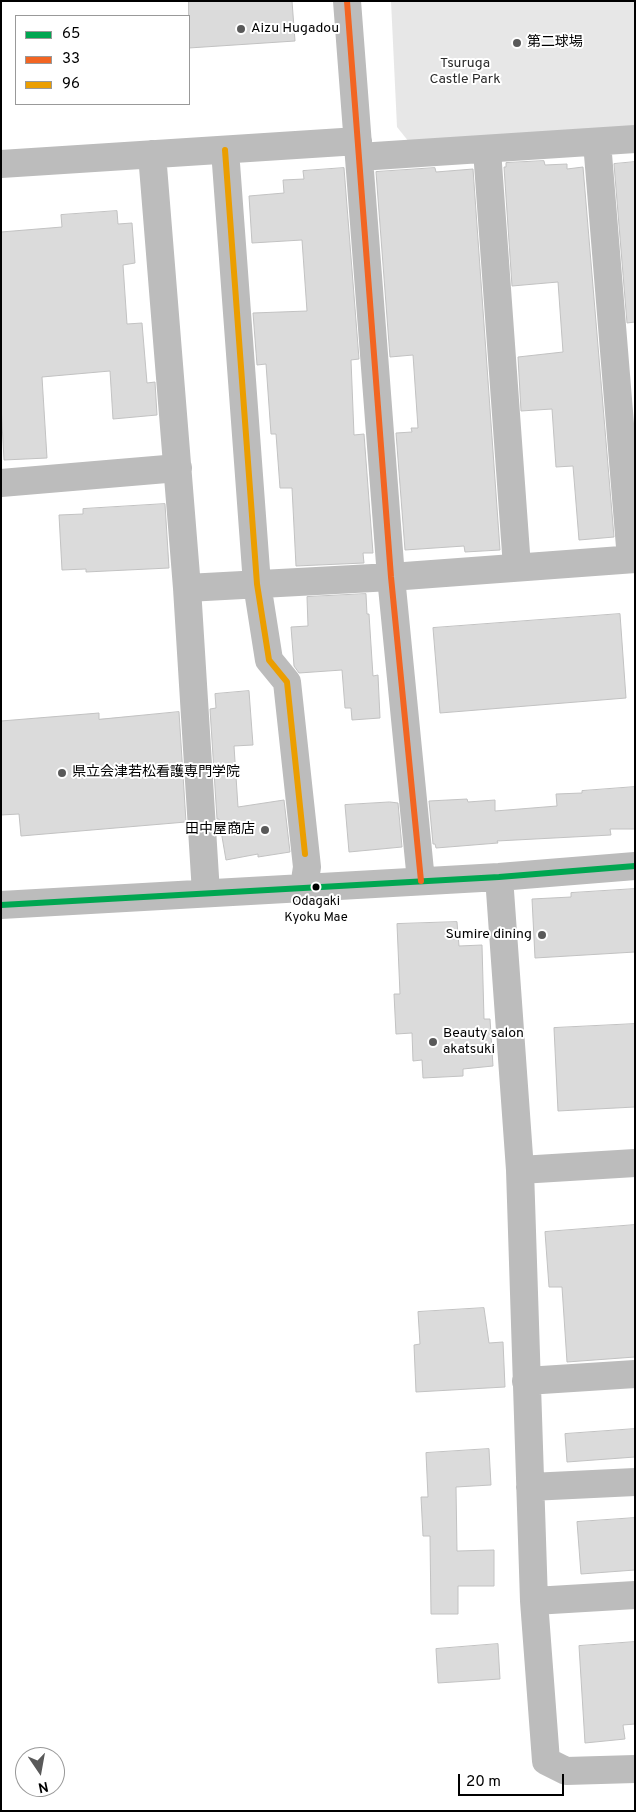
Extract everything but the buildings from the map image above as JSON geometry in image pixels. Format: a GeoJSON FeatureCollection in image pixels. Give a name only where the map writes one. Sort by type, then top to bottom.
{"type":"FeatureCollection","features":[{"type":"Feature","properties":{"kind":"street"},"geometry":{"type":"LineString","coordinates":[[347,1],[391,577],[421,881]]}},
{"type":"Feature","properties":{"kind":"street"},"geometry":{"type":"LineString","coordinates":[[1,164],[225,150],[487,150],[635,139]]}},
{"type":"Feature","properties":{"kind":"street"},"geometry":{"type":"LineString","coordinates":[[187,588],[391,577],[633,559],[597,142]]}},
{"type":"Feature","properties":{"kind":"street"},"geometry":{"type":"LineString","coordinates":[[225,150],[257,584],[269,660],[287,682],[307,867],[304,887]]}},
{"type":"Feature","properties":{"kind":"street"},"geometry":{"type":"LineString","coordinates":[[487,150],[517,567]]}},
{"type":"Feature","properties":{"kind":"street"},"geometry":{"type":"LineString","coordinates":[[152,154],[187,588],[206,893]]}},
{"type":"Feature","properties":{"kind":"street"},"geometry":{"type":"LineString","coordinates":[[1,483],[178,468]]}},
{"type":"Feature","properties":{"kind":"street"},"geometry":{"type":"LineString","coordinates":[[1,905],[499,877],[635,866]]}},
{"type":"Feature","properties":{"kind":"street"},"geometry":{"type":"LineString","coordinates":[[499,877],[520,1170],[534,1601],[546,1762],[566,1771],[635,1769]]}},
{"type":"Feature","properties":{"kind":"street"},"geometry":{"type":"LineString","coordinates":[[520,1170],[635,1163]]}},
{"type":"Feature","properties":{"kind":"street"},"geometry":{"type":"LineString","coordinates":[[526,1381],[635,1374]]}},
{"type":"Feature","properties":{"kind":"street"},"geometry":{"type":"LineString","coordinates":[[530,1487],[635,1482]]}},
{"type":"Feature","properties":{"kind":"street"},"geometry":{"type":"LineString","coordinates":[[534,1601],[635,1596]]}},
{"type":"Feature","properties":{"kind":"green space","name":"第二球場"},"geometry":{"type":"Polygon","coordinates":[[[391,1],[635,1],[635,131],[413,147],[397,127],[391,1]]]}},
{"type":"Feature","properties":{"kind":"transit line","name":"33"},"geometry":{"type":"LineString","coordinates":[[347,1],[391,577],[421,881]]}},
{"type":"Feature","properties":{"kind":"transit line","name":"96"},"geometry":{"type":"LineString","coordinates":[[225,150],[257,584],[269,660],[287,682],[305,854]]}},
{"type":"Feature","properties":{"kind":"transit line","name":"65"},"geometry":{"type":"LineString","coordinates":[[1,905],[499,877],[635,866]]}},
{"type":"Feature","properties":{"kind":"place","name":"Aizu Hugadou"},"geometry":{"type":"Point","coordinates":[241,29]}},
{"type":"Feature","properties":{"kind":"place","name":"第二球場"},"geometry":{"type":"Point","coordinates":[517,43]}},
{"type":"Feature","properties":{"kind":"place","name":"県立会津若松看護専門学院"},"geometry":{"type":"Point","coordinates":[62,773]}},
{"type":"Feature","properties":{"kind":"place","name":"田中屋商店"},"geometry":{"type":"Point","coordinates":[265,830]}},
{"type":"Feature","properties":{"kind":"place","name":"Odagaki Kyoku Mae"},"geometry":{"type":"Point","coordinates":[316,887]}},
{"type":"Feature","properties":{"kind":"place","name":"Sumire dining"},"geometry":{"type":"Point","coordinates":[542,935]}},
{"type":"Feature","properties":{"kind":"place","name":"Beauty salon akatsuki"},"geometry":{"type":"Point","coordinates":[433,1042]}},
{"type":"Feature","properties":{"kind":"park label","name":"Tsuruga Castle Park"},"geometry":{"type":"Point","coordinates":[465,72]}}]}
